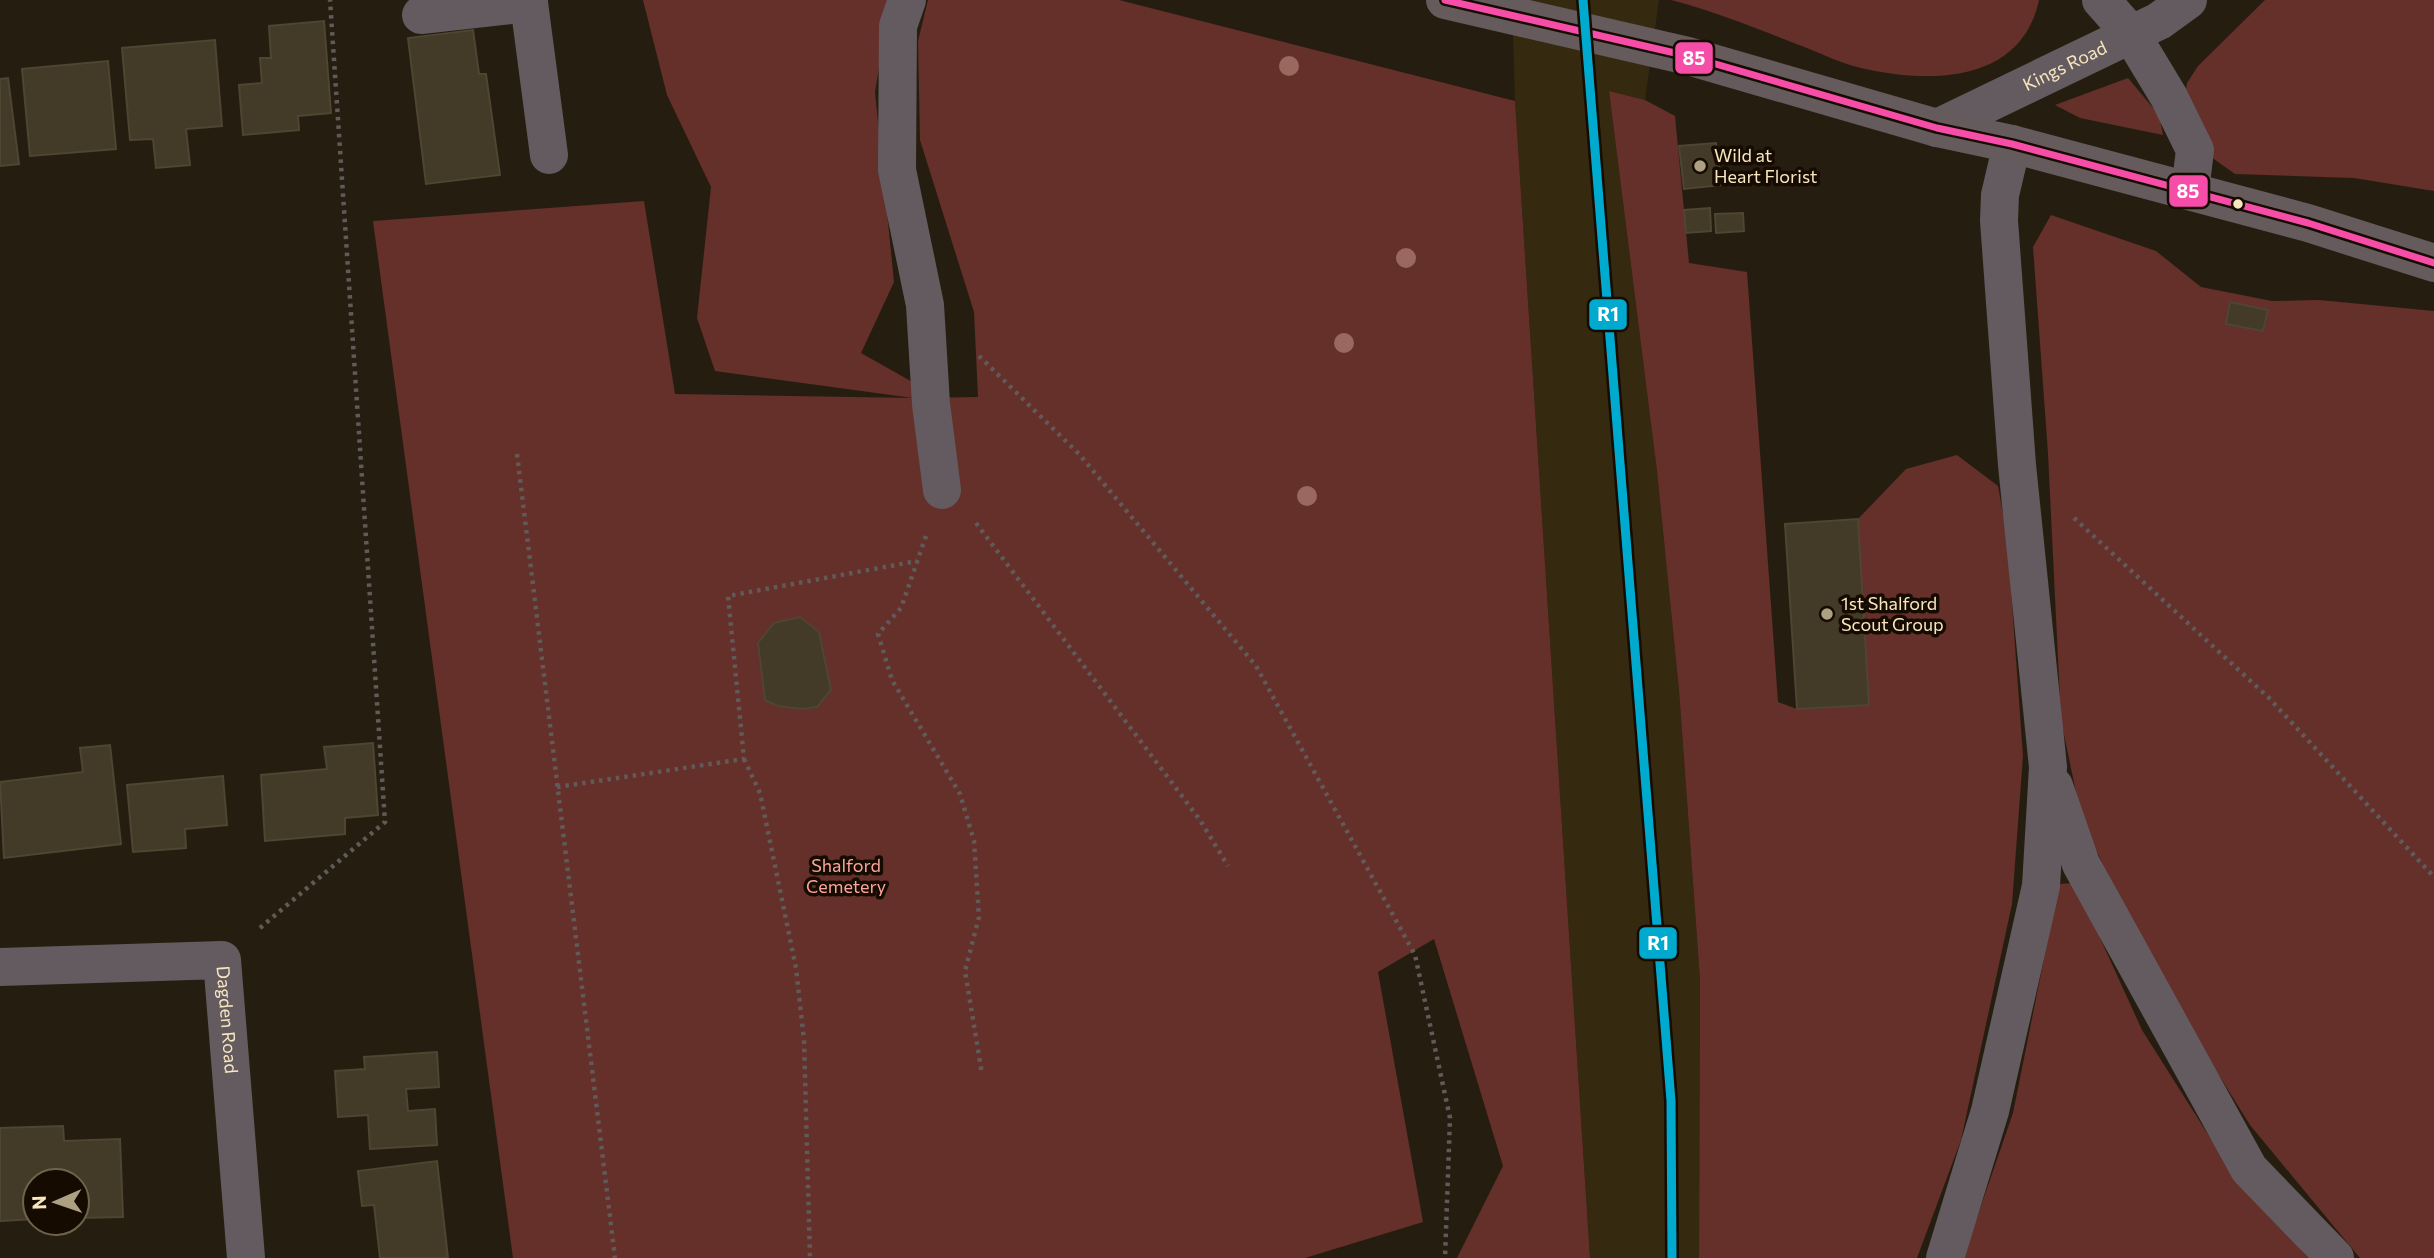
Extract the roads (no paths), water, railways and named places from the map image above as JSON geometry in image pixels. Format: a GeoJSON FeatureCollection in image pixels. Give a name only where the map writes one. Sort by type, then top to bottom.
{"type":"FeatureCollection","features":[{"type":"Feature","properties":{"kind":"main road"},"geometry":{"type":"LineString","coordinates":[[1445,0],[1688,56],[1937,128],[2012,144],[2308,223],[2434,263]]}},
{"type":"Feature","properties":{"kind":"street"},"geometry":{"type":"LineString","coordinates":[[907,0],[898,26],[897,170],[925,305],[942,490]]}},
{"type":"Feature","properties":{"kind":"street"},"geometry":{"type":"LineString","coordinates":[[2101,0],[2131,34],[2169,97],[2195,150],[2190,191]]}},
{"type":"Feature","properties":{"kind":"street","name":"Kings Road"},"geometry":{"type":"LineString","coordinates":[[1937,128],[2159,21],[2189,0]]}},
{"type":"Feature","properties":{"kind":"street"},"geometry":{"type":"LineString","coordinates":[[421,15],[529,1],[549,155]]}},
{"type":"Feature","properties":{"kind":"street"},"geometry":{"type":"LineString","coordinates":[[1945,1258],[1990,1111],[2041,886],[2048,767],[2017,465],[1999,221],[2000,195],[2012,144]]}},
{"type":"Feature","properties":{"kind":"street"},"geometry":{"type":"LineString","coordinates":[[2048,767],[2081,864],[2249,1170],[2335,1258]]}},
{"type":"Feature","properties":{"kind":"street","name":"Dagden Road"},"geometry":{"type":"LineString","coordinates":[[0,967],[222,960],[246,1258]]}},
{"type":"Feature","properties":{"kind":"place","name":"Wild at Heart Florist"},"geometry":{"type":"Point","coordinates":[1700,166]}},
{"type":"Feature","properties":{"kind":"place","name":"1st Shalford Scout Group"},"geometry":{"type":"Point","coordinates":[1827,614]}},
{"type":"Feature","properties":{"kind":"park label","name":"Shalford Cemetery"},"geometry":{"type":"Point","coordinates":[846,876]}}]}
